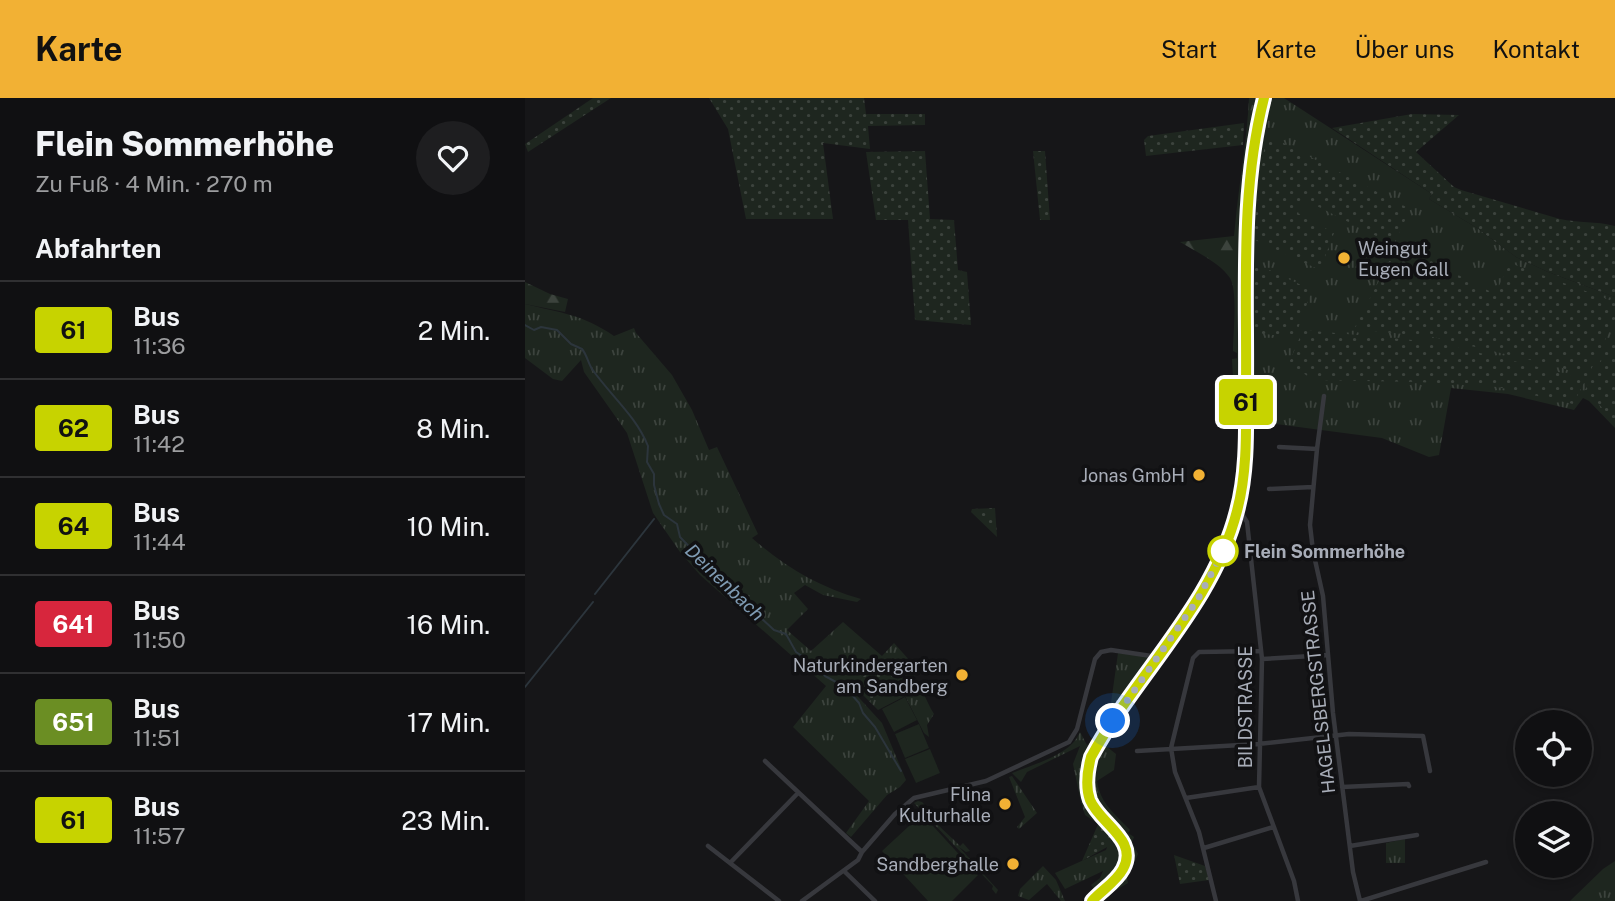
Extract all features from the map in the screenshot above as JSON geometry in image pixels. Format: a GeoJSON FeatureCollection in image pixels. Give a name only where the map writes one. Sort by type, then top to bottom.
{"type":"FeatureCollection","features":[{"type":"Feature","properties":{"kind":"main road"},"geometry":{"type":"LineString","coordinates":[[1093,901],[1119,876],[1127,853],[1124,842],[1098,815],[1091,803],[1086,781],[1091,757],[1214,570],[1229,537],[1242,488],[1245,448],[1247,195],[1254,135],[1264,98]]}},
{"type":"Feature","properties":{"kind":"street","name":"HAGELSBERGSTRASSE"},"geometry":{"type":"LineString","coordinates":[[1324,396],[1310,525],[1323,596],[1342,787],[1360,901]]}},
{"type":"Feature","properties":{"kind":"street"},"geometry":{"type":"LineString","coordinates":[[1279,447],[1317,449]]}},
{"type":"Feature","properties":{"kind":"street"},"geometry":{"type":"LineString","coordinates":[[1269,489],[1313,487]]}},
{"type":"Feature","properties":{"kind":"street","name":"BILDSTRASSE"},"geometry":{"type":"LineString","coordinates":[[1237,511],[1247,522],[1262,659],[1259,787],[1294,881],[1298,901]]}},
{"type":"Feature","properties":{"kind":"street"},"geometry":{"type":"LineString","coordinates":[[802,901],[845,872],[895,814],[914,798],[974,785],[1069,742],[1077,729],[1095,659],[1101,652],[1111,650],[1158,657]]}},
{"type":"Feature","properties":{"kind":"street"},"geometry":{"type":"LineString","coordinates":[[1216,901],[1203,848],[1175,772],[1171,748],[1193,658],[1199,652],[1261,651]]}},
{"type":"Feature","properties":{"kind":"street"},"geometry":{"type":"LineString","coordinates":[[1262,659],[1328,655]]}},
{"type":"Feature","properties":{"kind":"street"},"geometry":{"type":"LineString","coordinates":[[1137,751],[1258,744],[1336,735],[1423,736],[1430,771]]}},
{"type":"Feature","properties":{"kind":"street"},"geometry":{"type":"LineString","coordinates":[[765,761],[862,852]]}},
{"type":"Feature","properties":{"kind":"street"},"geometry":{"type":"LineString","coordinates":[[1342,787],[1388,783],[1409,786]]}},
{"type":"Feature","properties":{"kind":"street"},"geometry":{"type":"LineString","coordinates":[[1186,798],[1259,787]]}},
{"type":"Feature","properties":{"kind":"street"},"geometry":{"type":"LineString","coordinates":[[730,863],[798,793]]}},
{"type":"Feature","properties":{"kind":"street"},"geometry":{"type":"LineString","coordinates":[[1203,848],[1273,827]]}},
{"type":"Feature","properties":{"kind":"street"},"geometry":{"type":"LineString","coordinates":[[1350,846],[1417,835]]}},
{"type":"Feature","properties":{"kind":"street"},"geometry":{"type":"LineString","coordinates":[[708,846],[779,901]]}},
{"type":"Feature","properties":{"kind":"street"},"geometry":{"type":"LineString","coordinates":[[1360,901],[1486,862]]}},
{"type":"Feature","properties":{"kind":"street"},"geometry":{"type":"LineString","coordinates":[[845,872],[875,901]]}},
{"type":"Feature","properties":{"kind":"green space"},"geometry":{"type":"Polygon","coordinates":[[[593,98],[611,98],[528,152],[525,144],[593,98]]]}},
{"type":"Feature","properties":{"kind":"green space"},"geometry":{"type":"Polygon","coordinates":[[[709,98],[864,98],[866,114],[925,114],[925,125],[868,126],[870,149],[823,143],[833,219],[746,219],[728,129],[709,98]]]}},
{"type":"Feature","properties":{"kind":"green space"},"geometry":{"type":"Polygon","coordinates":[[[1249,98],[1284,98],[1432,194],[1429,199],[1477,228],[1516,257],[1615,297],[1615,428],[1583,398],[1574,410],[1508,394],[1451,388],[1439,455],[1429,457],[1382,438],[1237,419],[1235,226],[1249,98]]]}},
{"type":"Feature","properties":{"kind":"green space"},"geometry":{"type":"Polygon","coordinates":[[[1412,114],[1459,115],[1416,152],[1454,187],[1560,219],[1615,226],[1615,297],[1516,257],[1477,228],[1429,199],[1432,194],[1332,128],[1412,114]]]}},
{"type":"Feature","properties":{"kind":"green space"},"geometry":{"type":"Polygon","coordinates":[[[1244,123],[1243,145],[1146,156],[1144,140],[1148,136],[1244,123]]]}},
{"type":"Feature","properties":{"kind":"green space"},"geometry":{"type":"Polygon","coordinates":[[[1266,134],[1410,209],[1394,245],[1305,200],[1298,213],[1334,233],[1320,270],[1253,239],[1266,134]]]}},
{"type":"Feature","properties":{"kind":"green space"},"geometry":{"type":"Polygon","coordinates":[[[925,151],[930,219],[954,220],[958,270],[967,272],[971,325],[915,320],[908,220],[876,220],[866,152],[925,151]]]}},
{"type":"Feature","properties":{"kind":"green space"},"geometry":{"type":"Polygon","coordinates":[[[1033,151],[1045,151],[1050,220],[1040,220],[1033,151]]]}},
{"type":"Feature","properties":{"kind":"green space"},"geometry":{"type":"Polygon","coordinates":[[[1235,226],[1240,226],[1239,354],[1233,351],[1234,302],[1230,278],[1214,262],[1180,242],[1234,236],[1235,226]]]}},
{"type":"Feature","properties":{"kind":"green space"},"geometry":{"type":"Polygon","coordinates":[[[1398,244],[1495,294],[1510,263],[1615,302],[1615,319],[1587,378],[1560,367],[1433,337],[1354,329],[1398,244]]]}},
{"type":"Feature","properties":{"kind":"green space"},"geometry":{"type":"Polygon","coordinates":[[[1252,262],[1312,290],[1295,337],[1252,333],[1252,262]]]}},
{"type":"Feature","properties":{"kind":"green space"},"geometry":{"type":"Polygon","coordinates":[[[525,282],[568,299],[565,312],[525,304],[525,282]]]}},
{"type":"Feature","properties":{"kind":"green space"},"geometry":{"type":"Polygon","coordinates":[[[525,304],[581,319],[614,336],[634,328],[672,375],[692,410],[709,450],[717,447],[758,534],[752,538],[803,575],[861,599],[857,602],[823,595],[805,585],[794,593],[808,609],[787,630],[811,651],[843,622],[882,656],[894,643],[919,671],[914,677],[934,714],[927,725],[929,737],[924,733],[905,696],[878,710],[869,701],[898,679],[874,665],[851,689],[882,723],[906,780],[887,795],[851,837],[846,833],[869,801],[793,727],[826,686],[700,575],[680,552],[653,513],[627,433],[584,372],[581,360],[562,381],[553,379],[525,358],[525,304]]]}},
{"type":"Feature","properties":{"kind":"green space"},"geometry":{"type":"Polygon","coordinates":[[[1303,330],[1434,342],[1559,372],[1585,381],[1573,404],[1497,387],[1313,380],[1289,363],[1303,330]]]}},
{"type":"Feature","properties":{"kind":"green space"},"geometry":{"type":"Polygon","coordinates":[[[1614,335],[1615,337],[1615,421],[1585,390],[1614,335]]]}},
{"type":"Feature","properties":{"kind":"green space"},"geometry":{"type":"Polygon","coordinates":[[[1239,358],[1239,414],[1235,415],[1232,359],[1239,358]]]}},
{"type":"Feature","properties":{"kind":"green space"},"geometry":{"type":"Polygon","coordinates":[[[995,508],[997,537],[971,512],[972,509],[995,508]]]}},
{"type":"Feature","properties":{"kind":"green space"},"geometry":{"type":"Polygon","coordinates":[[[1118,653],[1149,659],[1119,704],[1111,703],[1118,653]]]}},
{"type":"Feature","properties":{"kind":"green space"},"geometry":{"type":"Polygon","coordinates":[[[885,663],[898,679],[869,701],[854,686],[874,665],[885,663]]]}},
{"type":"Feature","properties":{"kind":"green space"},"geometry":{"type":"Polygon","coordinates":[[[905,697],[917,720],[894,732],[882,709],[905,697]]]}},
{"type":"Feature","properties":{"kind":"green space"},"geometry":{"type":"Polygon","coordinates":[[[919,724],[929,748],[905,758],[895,734],[919,724]]]}},
{"type":"Feature","properties":{"kind":"green space"},"geometry":{"type":"Polygon","coordinates":[[[1080,732],[1087,745],[1097,736],[1084,769],[1083,790],[1091,811],[1099,822],[1097,823],[1085,815],[1081,802],[1073,764],[1080,746],[1027,772],[1021,782],[1012,773],[1060,753],[1069,747],[1080,732]]]}},
{"type":"Feature","properties":{"kind":"green space"},"geometry":{"type":"Polygon","coordinates":[[[1102,743],[1116,754],[1114,770],[1097,781],[1101,796],[1130,830],[1128,833],[1134,837],[1132,842],[1138,854],[1127,878],[1128,883],[1097,901],[1124,875],[1131,852],[1123,834],[1101,810],[1093,794],[1093,771],[1102,743]]]}},
{"type":"Feature","properties":{"kind":"green space"},"geometry":{"type":"Polygon","coordinates":[[[930,749],[940,773],[916,783],[905,759],[930,749]]]}},
{"type":"Feature","properties":{"kind":"green space"},"geometry":{"type":"Polygon","coordinates":[[[1012,776],[1037,813],[1019,829],[1017,827],[1025,817],[1009,777],[1012,776]]]}},
{"type":"Feature","properties":{"kind":"green space"},"geometry":{"type":"Polygon","coordinates":[[[918,801],[924,804],[942,829],[960,846],[963,843],[970,851],[966,852],[959,847],[998,890],[996,894],[993,886],[914,803],[918,801]]]}},
{"type":"Feature","properties":{"kind":"green space"},"geometry":{"type":"Polygon","coordinates":[[[922,814],[978,875],[952,901],[928,901],[882,851],[922,814]]]}},
{"type":"Feature","properties":{"kind":"green space"},"geometry":{"type":"Polygon","coordinates":[[[1099,822],[1112,834],[1109,846],[1082,861],[1099,822]]]}},
{"type":"Feature","properties":{"kind":"green space"},"geometry":{"type":"Polygon","coordinates":[[[1112,834],[1121,851],[1119,865],[1115,871],[1095,890],[1091,885],[1100,878],[1103,871],[1065,889],[1055,873],[1106,850],[1112,834]]]}},
{"type":"Feature","properties":{"kind":"green space"},"geometry":{"type":"Polygon","coordinates":[[[1405,839],[1405,863],[1386,863],[1386,843],[1405,839]]]}},
{"type":"Feature","properties":{"kind":"green space"},"geometry":{"type":"Polygon","coordinates":[[[1174,855],[1205,866],[1209,880],[1180,884],[1174,855]]]}},
{"type":"Feature","properties":{"kind":"green space"},"geometry":{"type":"Polygon","coordinates":[[[1615,861],[1615,901],[1570,901],[1603,869],[1615,861]]]}},
{"type":"Feature","properties":{"kind":"green space"},"geometry":{"type":"Polygon","coordinates":[[[1043,866],[1056,880],[1065,901],[1061,901],[1047,884],[1029,900],[1018,896],[1020,889],[1043,866]]]}},
{"type":"Feature","properties":{"kind":"waterway","name":"Deinenbach"},"geometry":{"type":"LineString","coordinates":[[525,325],[534,330],[541,327],[557,330],[571,344],[582,349],[592,369],[643,435],[648,446],[647,462],[654,474],[659,504],[664,515],[677,524],[680,537],[720,581],[729,585],[757,609],[761,618],[774,630],[786,634],[796,652],[817,666],[825,676],[845,687],[859,703],[901,771]]}},
{"type":"Feature","properties":{"kind":"waterway"},"geometry":{"type":"LineString","coordinates":[[595,594],[654,519]]}},
{"type":"Feature","properties":{"kind":"waterway"},"geometry":{"type":"LineString","coordinates":[[525,687],[593,602]]}},
{"type":"Feature","properties":{"kind":"bus line","name":"61"},"geometry":{"type":"LineString","coordinates":[[1092,901],[1119,876],[1127,853],[1124,842],[1098,815],[1091,803],[1086,781],[1091,757],[1198,599],[1229,537],[1242,488],[1245,448],[1245,226],[1254,135],[1264,98]]}},
{"type":"Feature","properties":{"kind":"place","name":"Weingut Eugen Gall"},"geometry":{"type":"Point","coordinates":[1344,258]}},
{"type":"Feature","properties":{"kind":"place","name":"Jonas GmbH"},"geometry":{"type":"Point","coordinates":[1199,475]}},
{"type":"Feature","properties":{"kind":"place","name":"Flein Sommerhöhe"},"geometry":{"type":"Point","coordinates":[1223,551]}},
{"type":"Feature","properties":{"kind":"place","name":"Naturkindergarten am Sandberg"},"geometry":{"type":"Point","coordinates":[962,675]}},
{"type":"Feature","properties":{"kind":"place","name":"Flina Kulturhalle"},"geometry":{"type":"Point","coordinates":[1005,804]}},
{"type":"Feature","properties":{"kind":"place","name":"Sandberghalle"},"geometry":{"type":"Point","coordinates":[1013,864]}},
{"type":"Feature","properties":{"kind":"route"},"geometry":{"type":"LineString","coordinates":[[1113,721],[1198,599],[1223,551]]}}]}
